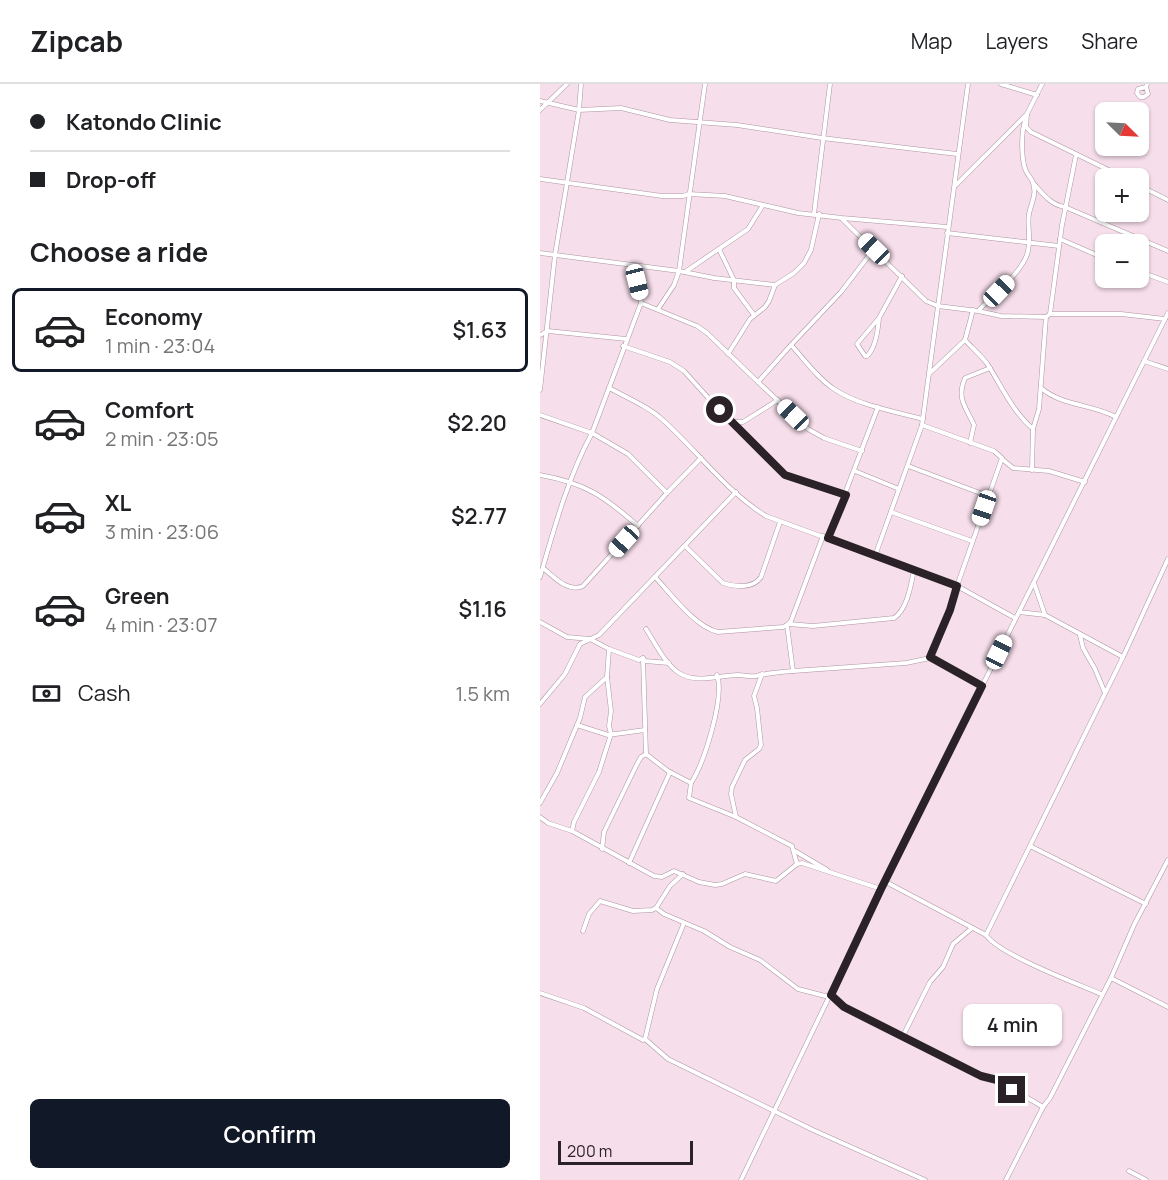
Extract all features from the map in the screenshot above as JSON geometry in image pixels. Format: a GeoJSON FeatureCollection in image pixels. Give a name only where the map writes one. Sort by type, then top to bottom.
{"type":"FeatureCollection","features":[{"type":"Feature","properties":{"kind":"street"},"geometry":{"type":"LineString","coordinates":[[540,110],[567,84]]}},
{"type":"Feature","properties":{"kind":"street"},"geometry":{"type":"LineString","coordinates":[[540,390],[555,255],[579,110],[580,84]]}},
{"type":"Feature","properties":{"kind":"street"},"geometry":{"type":"LineString","coordinates":[[658,309],[674,285],[679,271],[705,84]]}},
{"type":"Feature","properties":{"kind":"street"},"geometry":{"type":"LineString","coordinates":[[728,354],[744,327],[765,307],[775,285],[794,273],[804,263],[811,250],[817,214],[822,138],[830,84]]}},
{"type":"Feature","properties":{"kind":"street"},"geometry":{"type":"LineString","coordinates":[[875,556],[922,425],[968,84]]}},
{"type":"Feature","properties":{"kind":"street"},"geometry":{"type":"LineString","coordinates":[[1001,84],[1037,95]]}},
{"type":"Feature","properties":{"kind":"street"},"geometry":{"type":"LineString","coordinates":[[1028,84],[1028,92]]}},
{"type":"Feature","properties":{"kind":"street"},"geometry":{"type":"LineString","coordinates":[[1042,84],[1027,114],[1022,134],[1026,170],[1034,184],[1053,204],[1168,251]]}},
{"type":"Feature","properties":{"kind":"street"},"geometry":{"type":"LineString","coordinates":[[540,101],[579,110],[621,108],[662,118],[737,125],[957,154]]}},
{"type":"Feature","properties":{"kind":"street"},"geometry":{"type":"LineString","coordinates":[[955,186],[1027,114]]}},
{"type":"Feature","properties":{"kind":"street"},"geometry":{"type":"LineString","coordinates":[[1025,122],[1030,132],[1104,168]]}},
{"type":"Feature","properties":{"kind":"street"},"geometry":{"type":"LineString","coordinates":[[1032,470],[1033,429],[1040,401],[1048,316],[1065,207],[1076,155]]}},
{"type":"Feature","properties":{"kind":"street"},"geometry":{"type":"LineString","coordinates":[[540,179],[662,196],[689,194],[725,196],[842,219],[947,230],[1029,244],[1059,246]]}},
{"type":"Feature","properties":{"kind":"street"},"geometry":{"type":"LineString","coordinates":[[928,375],[965,340],[976,310],[1021,266],[1028,254],[1031,236],[1028,215],[1034,197],[1034,184]]}},
{"type":"Feature","properties":{"kind":"street"},"geometry":{"type":"LineString","coordinates":[[1149,190],[1168,200]]}},
{"type":"Feature","properties":{"kind":"street"},"geometry":{"type":"LineString","coordinates":[[685,273],[748,229],[763,205]]}},
{"type":"Feature","properties":{"kind":"street"},"geometry":{"type":"LineString","coordinates":[[842,219],[926,301],[938,306],[976,310],[1008,317],[1121,314],[1165,319]]}},
{"type":"Feature","properties":{"kind":"street"},"geometry":{"type":"LineString","coordinates":[[1060,239],[1095,254]]}},
{"type":"Feature","properties":{"kind":"street"},"geometry":{"type":"LineString","coordinates":[[719,249],[734,280],[734,288],[754,315]]}},
{"type":"Feature","properties":{"kind":"street"},"geometry":{"type":"LineString","coordinates":[[758,382],[841,292],[874,249]]}},
{"type":"Feature","properties":{"kind":"street"},"geometry":{"type":"LineString","coordinates":[[540,253],[775,285]]}},
{"type":"Feature","properties":{"kind":"street"},"geometry":{"type":"LineString","coordinates":[[540,577],[571,481],[592,433],[641,303],[633,265]]}},
{"type":"Feature","properties":{"kind":"street"},"geometry":{"type":"LineString","coordinates":[[1149,275],[1168,282]]}},
{"type":"Feature","properties":{"kind":"street"},"geometry":{"type":"LineString","coordinates":[[879,318],[871,353],[865,356],[857,344],[879,318],[902,276]]}},
{"type":"Feature","properties":{"kind":"street"},"geometry":{"type":"LineString","coordinates":[[641,303],[697,326],[816,434],[862,451]]}},
{"type":"Feature","properties":{"kind":"street"},"geometry":{"type":"LineString","coordinates":[[741,1180],[881,889],[1168,313]]}},
{"type":"Feature","properties":{"kind":"street"},"geometry":{"type":"LineString","coordinates":[[540,329],[626,339]]}},
{"type":"Feature","properties":{"kind":"street"},"geometry":{"type":"LineString","coordinates":[[540,335],[548,331]]}},
{"type":"Feature","properties":{"kind":"street"},"geometry":{"type":"LineString","coordinates":[[965,340],[990,368],[1011,402],[1033,429]]}},
{"type":"Feature","properties":{"kind":"street"},"geometry":{"type":"LineString","coordinates":[[791,345],[824,382],[835,390],[878,407],[923,419]]}},
{"type":"Feature","properties":{"kind":"street"},"geometry":{"type":"LineString","coordinates":[[623,346],[661,358],[684,371],[730,422],[785,475],[846,495]]}},
{"type":"Feature","properties":{"kind":"street"},"geometry":{"type":"LineString","coordinates":[[1144,361],[1168,369]]}},
{"type":"Feature","properties":{"kind":"street"},"geometry":{"type":"LineString","coordinates":[[970,443],[974,425],[962,405],[964,380],[990,368]]}},
{"type":"Feature","properties":{"kind":"street"},"geometry":{"type":"LineString","coordinates":[[609,388],[664,420],[754,508],[780,522],[957,586],[1016,618]]}},
{"type":"Feature","properties":{"kind":"street"},"geometry":{"type":"LineString","coordinates":[[1040,388],[1050,396],[1098,408],[1116,417]]}},
{"type":"Feature","properties":{"kind":"street"},"geometry":{"type":"LineString","coordinates":[[1040,401],[1050,396]]}},
{"type":"Feature","properties":{"kind":"street"},"geometry":{"type":"LineString","coordinates":[[730,422],[742,422],[778,400]]}},
{"type":"Feature","properties":{"kind":"street"},"geometry":{"type":"LineString","coordinates":[[828,538],[878,407]]}},
{"type":"Feature","properties":{"kind":"street"},"geometry":{"type":"LineString","coordinates":[[540,415],[592,433],[628,454],[667,493]]}},
{"type":"Feature","properties":{"kind":"street"},"geometry":{"type":"LineString","coordinates":[[740,431],[742,422]]}},
{"type":"Feature","properties":{"kind":"street"},"geometry":{"type":"LineString","coordinates":[[922,425],[993,451],[1008,465],[1022,470],[1049,471],[1084,482]]}},
{"type":"Feature","properties":{"kind":"street"},"geometry":{"type":"LineString","coordinates":[[543,568],[569,587],[579,588],[701,458]]}},
{"type":"Feature","properties":{"kind":"street"},"geometry":{"type":"LineString","coordinates":[[930,657],[950,610],[1002,458]]}},
{"type":"Feature","properties":{"kind":"street"},"geometry":{"type":"LineString","coordinates":[[999,470],[1008,465]]}},
{"type":"Feature","properties":{"kind":"street"},"geometry":{"type":"LineString","coordinates":[[908,466],[988,496]]}},
{"type":"Feature","properties":{"kind":"street"},"geometry":{"type":"LineString","coordinates":[[855,471],[899,489]]}},
{"type":"Feature","properties":{"kind":"street"},"geometry":{"type":"LineString","coordinates":[[540,475],[571,481],[596,493],[638,526]]}},
{"type":"Feature","properties":{"kind":"street"},"geometry":{"type":"LineString","coordinates":[[540,704],[565,674],[578,646],[600,635],[736,492]]}},
{"type":"Feature","properties":{"kind":"street"},"geometry":{"type":"LineString","coordinates":[[891,512],[972,541]]}},
{"type":"Feature","properties":{"kind":"street"},"geometry":{"type":"LineString","coordinates":[[685,546],[723,583],[729,585],[755,584],[761,578],[780,522]]}},
{"type":"Feature","properties":{"kind":"street"},"geometry":{"type":"LineString","coordinates":[[793,671],[788,625],[823,536]]}},
{"type":"Feature","properties":{"kind":"street"},"geometry":{"type":"LineString","coordinates":[[986,935],[1123,657],[1168,559]]}},
{"type":"Feature","properties":{"kind":"street"},"geometry":{"type":"LineString","coordinates":[[655,577],[700,623],[718,632],[894,618],[899,614],[908,593],[914,570]]}},
{"type":"Feature","properties":{"kind":"street"},"geometry":{"type":"LineString","coordinates":[[1034,583],[1046,615]]}},
{"type":"Feature","properties":{"kind":"street"},"geometry":{"type":"LineString","coordinates":[[1019,612],[1046,615],[1123,657]]}},
{"type":"Feature","properties":{"kind":"street"},"geometry":{"type":"LineString","coordinates":[[540,622],[567,637],[590,639],[639,660],[643,658]]}},
{"type":"Feature","properties":{"kind":"street"},"geometry":{"type":"LineString","coordinates":[[646,629],[669,663],[678,672],[688,676],[710,678],[717,675],[723,677],[739,674],[756,676],[762,673],[906,663],[930,657],[982,686]]}},
{"type":"Feature","properties":{"kind":"street"},"geometry":{"type":"LineString","coordinates":[[1080,635],[1083,648],[1105,694]]}},
{"type":"Feature","properties":{"kind":"street"},"geometry":{"type":"LineString","coordinates":[[572,831],[574,822],[599,772],[611,734],[607,677],[609,649]]}},
{"type":"Feature","properties":{"kind":"street"},"geometry":{"type":"LineString","coordinates":[[643,658],[645,661],[669,663]]}},
{"type":"Feature","properties":{"kind":"street"},"geometry":{"type":"LineString","coordinates":[[643,658],[646,754]]}},
{"type":"Feature","properties":{"kind":"street"},"geometry":{"type":"LineString","coordinates":[[736,817],[731,794],[732,787],[745,760],[761,745],[754,696],[762,673]]}},
{"type":"Feature","properties":{"kind":"street"},"geometry":{"type":"LineString","coordinates":[[717,675],[720,687],[710,737],[691,783],[689,798],[736,817],[784,842],[824,866],[830,873]]}},
{"type":"Feature","properties":{"kind":"street"},"geometry":{"type":"LineString","coordinates":[[540,803],[557,773],[584,706],[585,697],[607,677]]}},
{"type":"Feature","properties":{"kind":"street"},"geometry":{"type":"LineString","coordinates":[[577,725],[605,735],[645,730]]}},
{"type":"Feature","properties":{"kind":"street"},"geometry":{"type":"LineString","coordinates":[[646,754],[670,772],[691,783]]}},
{"type":"Feature","properties":{"kind":"street"},"geometry":{"type":"LineString","coordinates":[[602,850],[604,832],[637,764],[646,754]]}},
{"type":"Feature","properties":{"kind":"street"},"geometry":{"type":"LineString","coordinates":[[629,863],[670,772]]}},
{"type":"Feature","properties":{"kind":"street"},"geometry":{"type":"LineString","coordinates":[[541,819],[572,831],[602,850],[654,876],[662,877],[674,872],[699,882],[715,885],[746,874],[776,881],[797,864],[809,864],[881,889]]}},
{"type":"Feature","properties":{"kind":"street"},"geometry":{"type":"LineString","coordinates":[[1030,846],[1146,904]]}},
{"type":"Feature","properties":{"kind":"street"},"geometry":{"type":"LineString","coordinates":[[795,850],[797,864]]}},
{"type":"Feature","properties":{"kind":"street"},"geometry":{"type":"LineString","coordinates":[[1006,1180],[1111,978],[1134,925],[1168,860]]}},
{"type":"Feature","properties":{"kind":"street"},"geometry":{"type":"LineString","coordinates":[[656,908],[670,886],[683,874]]}},
{"type":"Feature","properties":{"kind":"street"},"geometry":{"type":"LineString","coordinates":[[886,882],[986,935],[992,942],[1015,956],[1101,994]]}},
{"type":"Feature","properties":{"kind":"street"},"geometry":{"type":"LineString","coordinates":[[583,931],[589,914],[600,901],[633,911],[656,908]]}},
{"type":"Feature","properties":{"kind":"street"},"geometry":{"type":"LineString","coordinates":[[656,908],[760,960],[798,989],[830,996],[844,1007],[981,1076],[997,1080],[1043,1107]]}},
{"type":"Feature","properties":{"kind":"street"},"geometry":{"type":"LineString","coordinates":[[645,1039],[657,989],[684,922]]}},
{"type":"Feature","properties":{"kind":"street"},"geometry":{"type":"LineString","coordinates":[[903,1036],[930,982],[943,967],[953,944],[972,928]]}},
{"type":"Feature","properties":{"kind":"street"},"geometry":{"type":"LineString","coordinates":[[1111,978],[1168,1007]]}},
{"type":"Feature","properties":{"kind":"street"},"geometry":{"type":"LineString","coordinates":[[540,993],[584,1008],[645,1039],[668,1059],[813,1130],[925,1180]]}},
{"type":"Feature","properties":{"kind":"street"},"geometry":{"type":"LineString","coordinates":[[1131,1172],[1146,1180]]}},
{"type":"Feature","properties":{"kind":"route"},"geometry":{"type":"LineString","coordinates":[[720,410],[785,475],[846,495],[828,538],[957,586],[954,600],[930,657],[982,686],[831,995],[844,1007],[981,1076],[997,1080],[1012,1090]]}}]}
